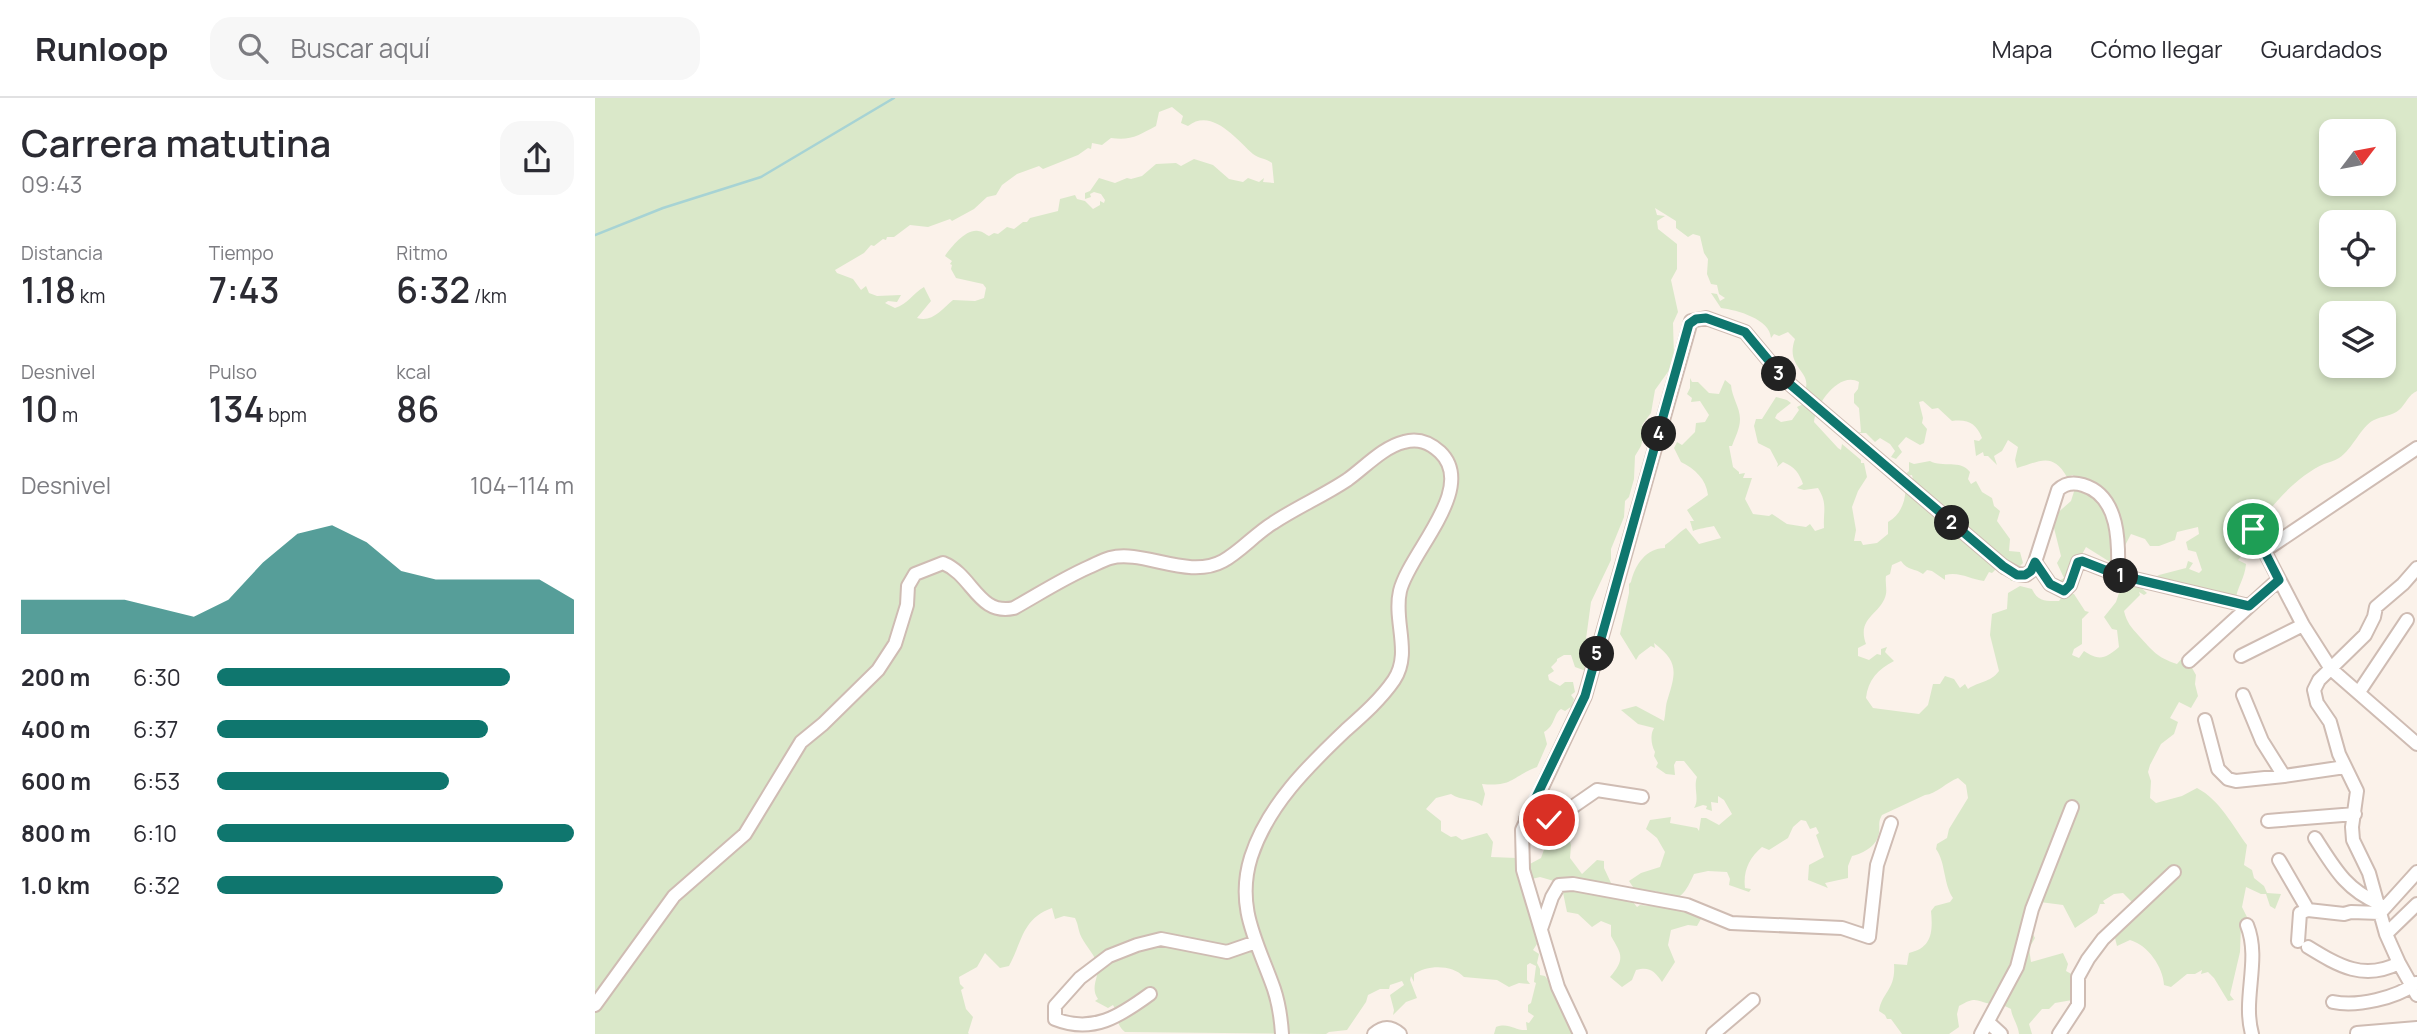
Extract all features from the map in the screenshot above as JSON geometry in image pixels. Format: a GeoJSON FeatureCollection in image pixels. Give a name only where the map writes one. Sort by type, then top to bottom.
{"type":"FeatureCollection","features":[{"type":"Feature","properties":{"kind":"street"},"geometry":{"type":"LineString","coordinates":[[1580,1034],[1558,987],[1523,870],[1522,830],[1585,696],[1691,321],[1706,318],[1741,329],[1785,380],[2003,566],[2017,575],[2025,575],[2031,571],[2058,489],[2064,484],[2084,485],[2098,492],[2112,516],[2119,538],[2118,575]]}},
{"type":"Feature","properties":{"kind":"street"},"geometry":{"type":"LineString","coordinates":[[595,1005],[674,896],[745,835],[801,742],[879,670],[895,643],[907,606],[908,586],[915,574],[943,563],[954,567],[968,580],[982,601],[991,607],[1005,610],[1014,608],[1065,577],[1111,557],[1184,567],[1210,567],[1226,560],[1271,524],[1346,481],[1394,445],[1420,440],[1430,443],[1445,456],[1451,470],[1452,485],[1401,587],[1399,601],[1403,656],[1395,679],[1282,797],[1252,855],[1247,876],[1245,907],[1275,991],[1282,1034]]}},
{"type":"Feature","properties":{"kind":"street"},"geometry":{"type":"LineString","coordinates":[[2264,551],[2417,448]]}},
{"type":"Feature","properties":{"kind":"street"},"geometry":{"type":"LineString","coordinates":[[2253,529],[2303,625],[2332,669],[2417,744]]}},
{"type":"Feature","properties":{"kind":"street"},"geometry":{"type":"LineString","coordinates":[[2035,562],[2050,584],[2064,591],[2070,585],[2079,561],[2084,561],[2118,575],[2249,606]]}},
{"type":"Feature","properties":{"kind":"street"},"geometry":{"type":"LineString","coordinates":[[2333,1002],[2346,1004],[2378,1000],[2415,988],[2399,963],[2386,934],[2369,873],[2353,840],[2357,791],[2345,767],[2330,722],[2315,696],[2315,685],[2364,635],[2374,617],[2376,607],[2417,568]]}},
{"type":"Feature","properties":{"kind":"street"},"geometry":{"type":"LineString","coordinates":[[2189,661],[2279,580]]}},
{"type":"Feature","properties":{"kind":"street"},"geometry":{"type":"LineString","coordinates":[[2359,692],[2407,620]]}},
{"type":"Feature","properties":{"kind":"street"},"geometry":{"type":"LineString","coordinates":[[2241,656],[2303,625]]}},
{"type":"Feature","properties":{"kind":"street"},"geometry":{"type":"LineString","coordinates":[[2243,695],[2262,741],[2284,776]]}},
{"type":"Feature","properties":{"kind":"street"},"geometry":{"type":"LineString","coordinates":[[2204,720],[2218,769],[2228,779],[2237,781],[2345,767]]}},
{"type":"Feature","properties":{"kind":"street"},"geometry":{"type":"LineString","coordinates":[[1526,818],[1555,818],[1597,790],[1642,797]]}},
{"type":"Feature","properties":{"kind":"street"},"geometry":{"type":"LineString","coordinates":[[2001,1034],[1985,1029],[2017,967],[2032,909],[2072,807]]}},
{"type":"Feature","properties":{"kind":"street"},"geometry":{"type":"LineString","coordinates":[[2268,821],[2355,814]]}},
{"type":"Feature","properties":{"kind":"street"},"geometry":{"type":"LineString","coordinates":[[1541,930],[1559,885],[1573,884],[1687,905],[1731,923],[1842,928],[1869,937],[1877,865],[1891,823]]}},
{"type":"Feature","properties":{"kind":"street"},"geometry":{"type":"LineString","coordinates":[[2315,838],[2348,884],[2379,908]]}},
{"type":"Feature","properties":{"kind":"street"},"geometry":{"type":"LineString","coordinates":[[2279,860],[2308,910]]}},
{"type":"Feature","properties":{"kind":"street"},"geometry":{"type":"LineString","coordinates":[[2059,1034],[2078,1005],[2078,977],[2088,959],[2103,939],[2173,872]]}},
{"type":"Feature","properties":{"kind":"street"},"geometry":{"type":"LineString","coordinates":[[2399,963],[2385,970],[2360,971],[2346,968],[2303,944],[2300,913],[2308,910],[2344,914],[2379,908],[2417,872]]}},
{"type":"Feature","properties":{"kind":"street"},"geometry":{"type":"LineString","coordinates":[[2386,934],[2417,904]]}},
{"type":"Feature","properties":{"kind":"street"},"geometry":{"type":"LineString","coordinates":[[2247,925],[2253,947],[2248,1019],[2252,1034]]}},
{"type":"Feature","properties":{"kind":"street"},"geometry":{"type":"LineString","coordinates":[[1150,994],[1098,1029],[1083,1031],[1055,1019],[1055,1006],[1080,978],[1109,956],[1137,945],[1161,939],[1227,952],[1256,942]]}},
{"type":"Feature","properties":{"kind":"street"},"geometry":{"type":"LineString","coordinates":[[1713,1034],[1753,1000]]}},
{"type":"Feature","properties":{"kind":"street"},"geometry":{"type":"LineString","coordinates":[[1374,1034],[1384,1028],[1400,1034]]}},
{"type":"Feature","properties":{"kind":"street"},"geometry":{"type":"LineString","coordinates":[[2357,1033],[2407,1031],[2417,1028]]}},
{"type":"Feature","properties":{"kind":"green space"},"geometry":{"type":"Polygon","coordinates":[[[595,98],[2417,98],[2417,391],[2396,412],[2369,423],[2339,458],[2300,479],[2267,513],[2246,513],[2239,517],[2234,542],[2240,552],[2244,553],[2238,560],[2246,564],[2235,602],[2154,578],[2186,568],[2188,561],[2193,563],[2189,569],[2199,573],[2202,570],[2196,552],[2188,550],[2186,542],[2199,534],[2198,527],[2177,532],[2175,540],[2159,546],[2150,546],[2145,539],[2131,534],[2117,561],[2110,562],[2086,547],[2068,580],[2056,588],[2057,582],[2064,578],[2057,563],[2061,556],[2052,520],[2071,501],[2077,482],[2073,475],[2067,477],[2056,464],[2045,460],[2017,468],[2015,460],[2018,447],[2008,440],[2002,451],[1994,456],[1997,465],[1988,456],[1984,456],[1983,452],[1976,456],[1974,440],[1979,441],[1982,438],[1977,429],[1967,422],[1952,421],[1938,408],[1932,409],[1923,401],[1919,402],[1922,423],[1927,429],[1924,443],[1920,445],[1906,437],[1898,446],[1902,452],[1896,459],[1891,457],[1895,451],[1890,444],[1880,438],[1875,442],[1866,433],[1858,433],[1861,432],[1859,408],[1854,403],[1854,394],[1859,382],[1844,381],[1830,391],[1819,407],[1814,422],[1838,448],[1841,450],[1842,444],[1864,463],[1867,477],[1852,507],[1856,530],[1854,541],[1861,541],[1863,545],[1877,543],[1888,534],[1888,522],[1900,511],[1904,501],[1905,485],[1913,480],[1912,475],[1902,477],[1909,471],[1909,462],[1914,464],[1930,461],[1961,466],[1970,472],[1968,479],[1971,484],[1976,481],[1982,492],[1992,498],[1994,506],[2000,511],[1997,521],[2010,539],[2009,551],[2020,552],[2023,563],[2017,569],[2016,580],[2011,581],[2008,574],[2001,575],[1997,568],[1992,573],[1989,572],[1984,581],[1955,574],[1945,575],[1945,580],[1932,571],[1927,570],[1923,574],[1909,568],[1901,561],[1892,565],[1890,574],[1886,576],[1884,601],[1864,628],[1866,644],[1858,648],[1858,656],[1869,660],[1877,654],[1881,655],[1881,649],[1887,647],[1885,652],[1894,661],[1879,671],[1869,686],[1866,698],[1873,708],[1919,714],[1928,705],[1933,684],[1940,684],[1945,676],[1954,679],[1960,688],[1965,684],[1968,689],[1996,675],[1999,671],[1990,635],[1992,614],[2007,609],[2008,593],[2020,586],[2032,589],[2040,599],[2046,601],[2059,601],[2065,593],[2074,594],[2085,611],[2089,612],[2082,619],[2082,644],[2074,649],[2072,655],[2079,658],[2084,651],[2102,657],[2119,647],[2117,630],[2112,629],[2104,617],[2116,602],[2121,587],[2130,578],[2147,593],[2144,595],[2139,592],[2140,595],[2124,611],[2134,630],[2164,659],[2177,664],[2184,656],[2185,666],[2192,663],[2194,657],[2200,660],[2192,668],[2196,675],[2198,696],[2191,708],[2179,702],[2170,718],[2178,722],[2174,734],[2161,744],[2150,765],[2150,798],[2156,803],[2182,796],[2197,788],[2205,793],[2225,814],[2247,845],[2244,865],[2252,870],[2254,878],[2264,886],[2267,893],[2281,894],[2275,909],[2270,906],[2266,894],[2246,887],[2242,907],[2247,917],[2241,926],[2240,952],[2230,995],[2234,1000],[2228,1001],[2214,978],[2208,972],[2201,974],[2202,970],[2187,974],[2171,987],[2164,985],[2158,964],[2143,947],[2130,940],[2117,946],[2116,932],[2133,903],[2123,893],[2114,894],[2103,901],[2105,904],[2100,904],[2097,913],[2075,928],[2063,905],[2040,902],[2029,927],[2035,938],[2029,948],[2031,962],[2063,953],[2068,964],[2066,971],[2075,976],[2078,999],[2055,1003],[2049,1009],[2042,1009],[2029,1024],[2032,1034],[2019,1034],[2011,1009],[1973,1000],[1959,1006],[1959,1027],[1949,1034],[1902,1034],[1891,1019],[1887,1019],[1879,1011],[1893,980],[1894,964],[1907,965],[1909,953],[1917,951],[1927,943],[1932,926],[1931,911],[1935,906],[1950,902],[1953,898],[1936,849],[1937,844],[1947,838],[1949,829],[1968,798],[1966,785],[1958,778],[1882,815],[1876,842],[1865,851],[1852,856],[1848,866],[1848,878],[1825,883],[1828,888],[1808,880],[1809,865],[1824,857],[1816,827],[1810,829],[1806,821],[1801,820],[1793,827],[1788,838],[1769,850],[1762,847],[1754,856],[1745,876],[1745,888],[1751,889],[1749,892],[1729,885],[1727,872],[1708,871],[1694,874],[1684,892],[1671,900],[1657,900],[1659,893],[1655,891],[1646,895],[1632,892],[1633,887],[1629,881],[1641,873],[1660,867],[1665,852],[1657,838],[1646,829],[1650,820],[1671,817],[1670,823],[1697,828],[1699,831],[1701,818],[1719,825],[1732,814],[1724,800],[1718,796],[1718,803],[1711,802],[1712,811],[1703,805],[1694,808],[1697,777],[1684,761],[1676,761],[1675,775],[1666,774],[1656,767],[1658,763],[1651,740],[1654,728],[1638,724],[1621,710],[1636,706],[1664,721],[1674,673],[1667,655],[1654,643],[1655,648],[1651,646],[1636,660],[1620,634],[1629,584],[1635,570],[1647,554],[1665,548],[1665,545],[1686,528],[1699,544],[1721,538],[1714,526],[1693,531],[1690,521],[1694,521],[1687,510],[1708,495],[1707,489],[1699,475],[1681,462],[1674,448],[1677,442],[1682,445],[1695,432],[1696,423],[1705,422],[1709,415],[1700,401],[1691,402],[1692,398],[1687,394],[1690,378],[1709,393],[1719,394],[1725,380],[1731,385],[1740,419],[1732,446],[1729,446],[1733,467],[1739,474],[1745,473],[1743,478],[1752,478],[1745,499],[1753,514],[1772,514],[1787,524],[1806,527],[1810,524],[1815,531],[1824,528],[1824,503],[1818,488],[1797,488],[1803,484],[1798,474],[1783,462],[1777,467],[1770,449],[1758,443],[1754,426],[1756,419],[1762,419],[1776,397],[1791,403],[1777,414],[1775,418],[1781,422],[1792,420],[1799,410],[1797,407],[1807,402],[1804,393],[1806,380],[1793,357],[1795,339],[1788,332],[1779,336],[1774,334],[1771,338],[1769,331],[1759,321],[1744,313],[1721,308],[1711,293],[1717,294],[1720,301],[1725,298],[1719,294],[1717,285],[1711,284],[1707,274],[1708,259],[1700,236],[1693,234],[1688,237],[1676,228],[1676,221],[1655,208],[1657,215],[1665,216],[1657,221],[1658,229],[1677,244],[1677,269],[1671,280],[1678,312],[1673,323],[1674,357],[1670,369],[1655,390],[1651,413],[1642,425],[1645,429],[1641,446],[1635,456],[1634,479],[1629,497],[1625,501],[1624,517],[1611,549],[1611,560],[1591,602],[1583,661],[1586,671],[1575,667],[1571,655],[1557,659],[1551,667],[1554,671],[1548,675],[1549,680],[1560,686],[1565,682],[1573,682],[1575,692],[1571,695],[1574,699],[1572,706],[1565,711],[1558,711],[1551,726],[1544,732],[1547,744],[1537,767],[1506,783],[1482,784],[1485,794],[1482,806],[1451,794],[1436,798],[1426,809],[1441,821],[1441,831],[1451,837],[1456,836],[1462,840],[1487,833],[1493,842],[1491,857],[1517,858],[1528,865],[1541,858],[1546,844],[1568,835],[1571,845],[1570,858],[1582,874],[1597,860],[1604,861],[1604,868],[1611,883],[1604,887],[1629,897],[1637,907],[1661,907],[1680,902],[1702,917],[1697,926],[1688,925],[1671,930],[1668,945],[1675,962],[1662,982],[1648,969],[1636,970],[1632,980],[1622,987],[1610,977],[1620,960],[1611,936],[1611,925],[1601,921],[1592,927],[1578,914],[1567,912],[1561,883],[1540,877],[1532,879],[1529,913],[1537,944],[1533,950],[1539,954],[1537,963],[1540,975],[1545,976],[1561,998],[1576,1034],[1494,1034],[1496,1027],[1501,1026],[1527,1030],[1526,1022],[1529,1023],[1534,1016],[1528,1012],[1528,1005],[1531,1003],[1536,983],[1536,966],[1530,963],[1527,965],[1527,980],[1530,984],[1519,983],[1509,987],[1497,980],[1464,977],[1446,968],[1419,971],[1414,974],[1414,982],[1411,976],[1410,980],[1417,998],[1406,1002],[1393,1015],[1390,995],[1404,985],[1402,981],[1390,985],[1389,989],[1380,989],[1368,995],[1347,1030],[1326,1034],[1125,1032],[1119,1025],[1113,1005],[1108,1008],[1095,1001],[1098,999],[1095,990],[1097,963],[1082,938],[1075,918],[1064,916],[1055,919],[1052,908],[1029,924],[1009,966],[1000,968],[985,953],[977,967],[959,977],[964,988],[961,990],[966,1009],[973,1017],[969,1034],[595,1034],[595,98]],[[1172,107],[1159,112],[1156,126],[1145,132],[1130,138],[1111,138],[1102,145],[1092,143],[1091,149],[1088,148],[1078,155],[1043,169],[1039,166],[1017,174],[1002,185],[996,195],[987,197],[974,209],[952,221],[950,219],[928,227],[910,225],[894,237],[887,237],[874,246],[871,245],[864,253],[835,270],[853,279],[861,290],[866,286],[869,293],[877,296],[901,295],[897,302],[885,303],[895,308],[924,287],[931,301],[917,318],[927,319],[953,300],[975,301],[984,298],[986,288],[983,284],[956,278],[951,269],[952,261],[945,256],[960,239],[973,231],[989,236],[998,234],[1007,227],[1014,229],[1030,218],[1058,211],[1060,199],[1075,195],[1093,209],[1100,205],[1100,201],[1104,203],[1105,200],[1101,194],[1094,192],[1090,194],[1091,197],[1085,199],[1085,193],[1090,191],[1099,178],[1115,183],[1142,176],[1156,164],[1176,163],[1181,166],[1194,159],[1213,165],[1229,179],[1243,182],[1248,178],[1259,182],[1264,178],[1263,182],[1274,183],[1272,163],[1253,154],[1232,134],[1215,123],[1197,121],[1188,126],[1181,123],[1183,116],[1172,107]]]}},
{"type":"Feature","properties":{"kind":"waterway"},"geometry":{"type":"LineString","coordinates":[[595,235],[663,208],[761,177],[894,98]]}},
{"type":"Feature","properties":{"kind":"route"},"geometry":{"type":"LineString","coordinates":[[1549,820],[1526,818],[1585,696],[1691,321],[1702,317],[1745,332],[1785,380],[1907,486],[2017,575],[2025,575],[2031,571],[2035,562],[2053,587],[2064,591],[2070,585],[2078,562],[2082,561],[2118,575],[2249,606],[2279,580],[2253,529]]}}]}
